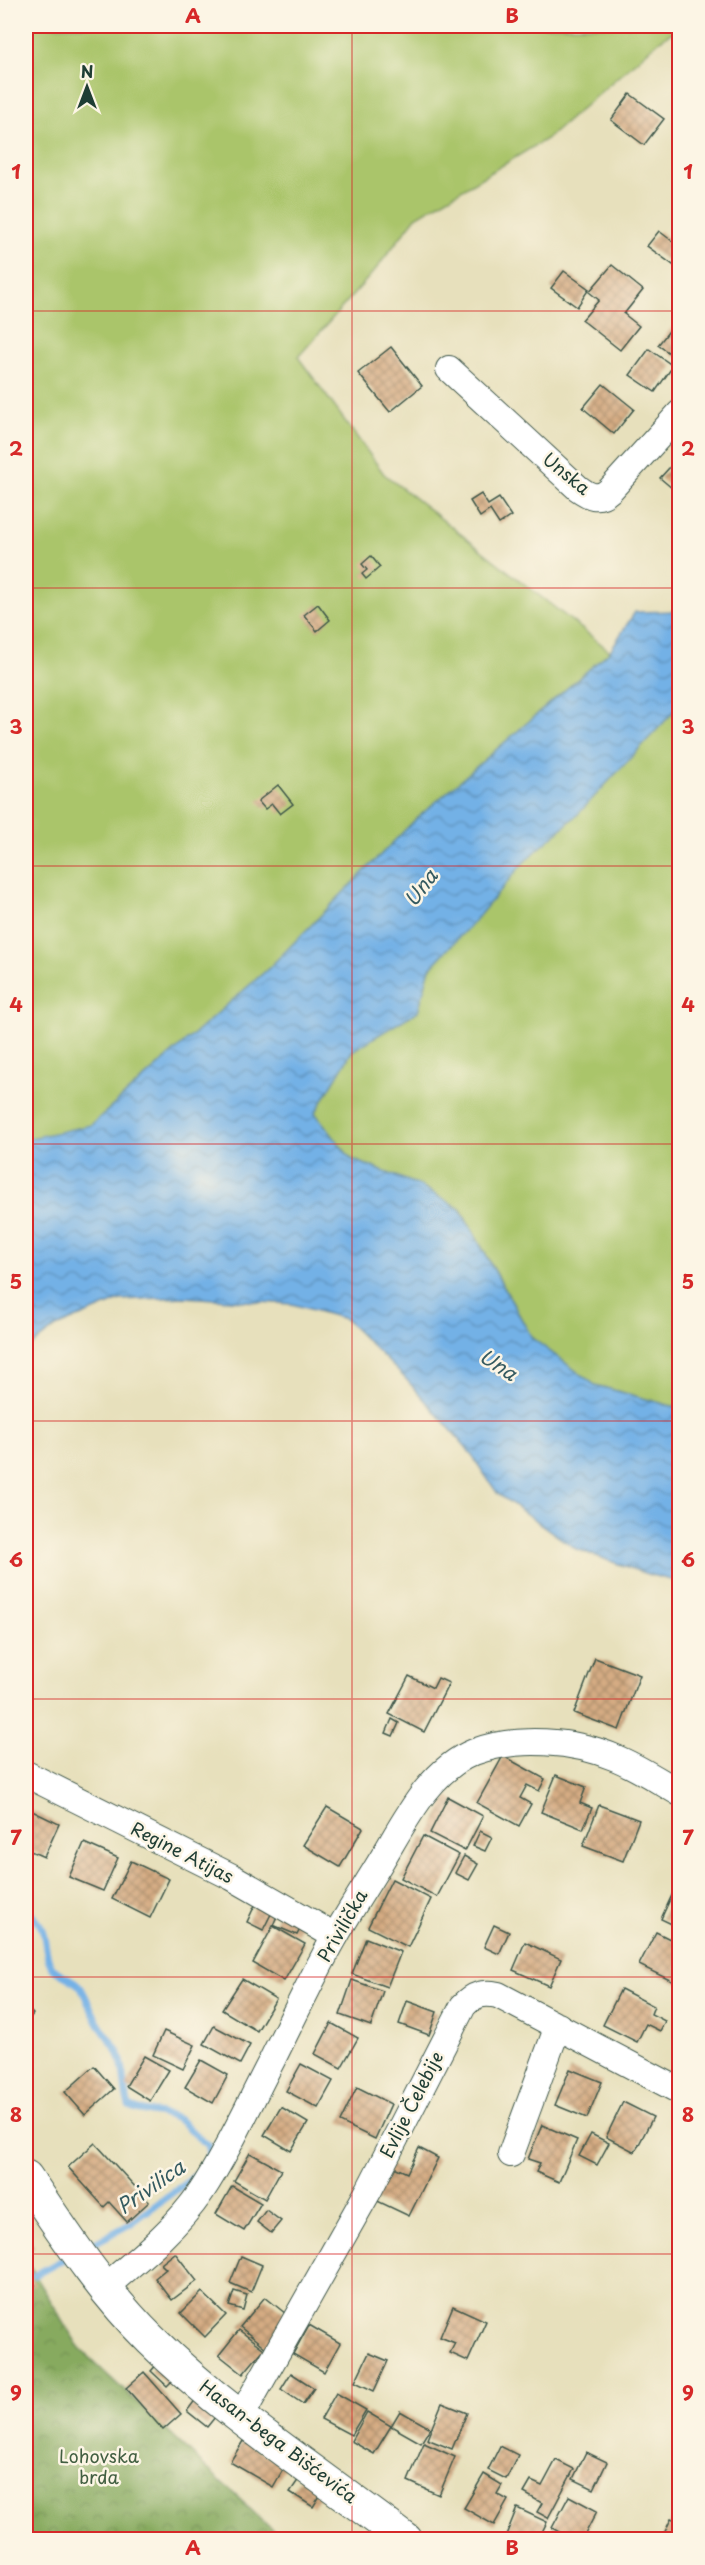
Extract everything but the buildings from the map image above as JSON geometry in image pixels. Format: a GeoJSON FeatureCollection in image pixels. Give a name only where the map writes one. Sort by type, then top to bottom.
{"type":"FeatureCollection","features":[{"type":"Feature","properties":{"kind":"street","name":"Unska"},"geometry":{"type":"LineString","coordinates":[[449,369],[578,488],[592,497],[603,496],[610,490],[680,413]]}},
{"type":"Feature","properties":{"kind":"street","name":"Privilička"},"geometry":{"type":"LineString","coordinates":[[104,2288],[158,2240],[183,2215],[200,2193],[226,2149],[335,1936],[415,1806],[440,1775],[474,1752],[504,1745],[531,1743],[587,1748],[615,1758],[680,1793]]}},
{"type":"Feature","properties":{"kind":"street","name":"Regine Atijas"},"geometry":{"type":"LineString","coordinates":[[26,1774],[232,1877],[335,1936]]}},
{"type":"Feature","properties":{"kind":"street","name":"Evlije Čelebije"},"geometry":{"type":"LineString","coordinates":[[240,2418],[369,2190],[463,2006],[477,1994],[498,1995],[680,2091]]}},
{"type":"Feature","properties":{"kind":"street"},"geometry":{"type":"LineString","coordinates":[[512,2154],[558,2026]]}},
{"type":"Feature","properties":{"kind":"street","name":"Hasan-bega Bišćevića"},"geometry":{"type":"LineString","coordinates":[[26,2176],[104,2288],[150,2339],[240,2418],[406,2540]]}},
{"type":"Feature","properties":{"kind":"green space"},"geometry":{"type":"Polygon","coordinates":[[[26,26],[680,26],[660,40],[548,138],[416,217],[376,269],[298,357],[384,474],[610,651],[415,820],[269,968],[91,1125],[26,1147],[26,26]]]}},
{"type":"Feature","properties":{"kind":"green space"},"geometry":{"type":"Polygon","coordinates":[[[679,706],[679,1408],[595,1385],[532,1338],[461,1209],[421,1186],[351,1159],[315,1113],[352,1051],[418,1011],[430,968],[477,918],[524,862],[578,814],[679,706]]]}},
{"type":"Feature","properties":{"kind":"green space","name":"Lohovska brda"},"geometry":{"type":"Polygon","coordinates":[[[26,2260],[80,2349],[282,2539],[26,2539],[26,2260]]]}},
{"type":"Feature","properties":{"kind":"water","name":"Una"},"geometry":{"type":"Polygon","coordinates":[[[679,611],[679,706],[578,814],[524,862],[477,918],[430,968],[418,1011],[352,1051],[315,1113],[351,1159],[421,1186],[460,1209],[532,1338],[595,1385],[679,1408],[679,1582],[647,1574],[576,1549],[498,1494],[466,1447],[406,1379],[345,1319],[292,1304],[184,1297],[120,1300],[56,1327],[26,1350],[26,1139],[91,1125],[269,968],[415,820],[610,651],[635,612],[679,611]]]}},
{"type":"Feature","properties":{"kind":"waterway","name":"Privilica"},"geometry":{"type":"LineString","coordinates":[[26,1911],[39,1923],[52,1967],[81,1988],[97,2020],[118,2052],[129,2106],[180,2121],[209,2145],[208,2160]]}},
{"type":"Feature","properties":{"kind":"waterway","name":"Privilica"},"geometry":{"type":"LineString","coordinates":[[85,2248],[130,2224],[203,2170]]}},
{"type":"Feature","properties":{"kind":"waterway","name":"Privilica"},"geometry":{"type":"LineString","coordinates":[[35,2275],[70,2256]]}}]}
